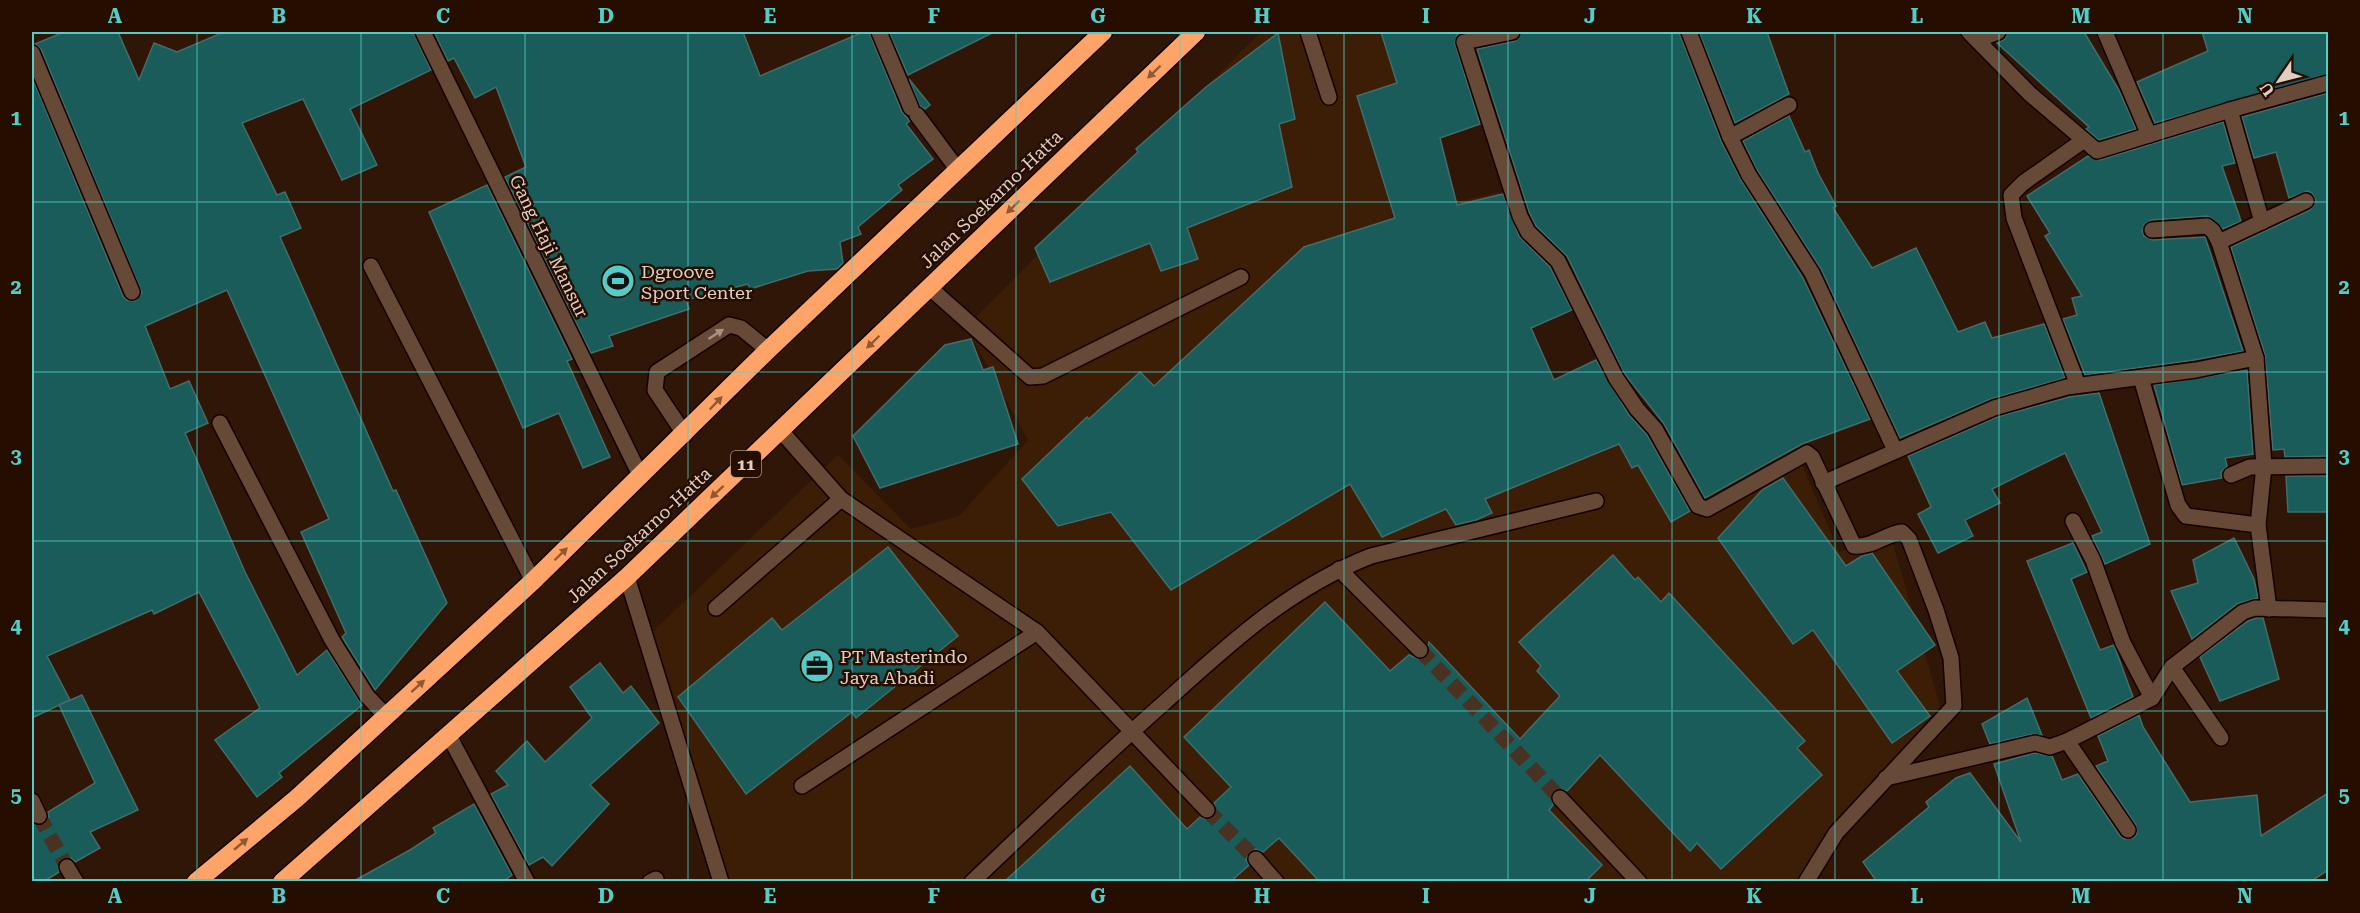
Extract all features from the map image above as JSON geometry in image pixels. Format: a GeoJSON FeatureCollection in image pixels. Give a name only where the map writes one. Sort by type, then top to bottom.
{"type":"FeatureCollection","features":[{"type":"Feature","properties":{"kind":"highway"},"geometry":{"type":"LineString","coordinates":[[196,882],[297,798],[533,581],[685,435],[768,350],[1103,32]]}},
{"type":"Feature","properties":{"kind":"highway","name":"Jalan Soekarno-Hatta"},"geometry":{"type":"LineString","coordinates":[[282,882],[627,577],[1196,32]]}},
{"type":"Feature","properties":{"kind":"street","name":"Gang Haji Mansur"},"geometry":{"type":"LineString","coordinates":[[423,32],[641,477]]}},
{"type":"Feature","properties":{"kind":"street"},"geometry":{"type":"LineString","coordinates":[[879,32],[914,111],[958,170]]}},
{"type":"Feature","properties":{"kind":"street"},"geometry":{"type":"LineString","coordinates":[[1308,32],[1329,97]]}},
{"type":"Feature","properties":{"kind":"street"},"geometry":{"type":"LineString","coordinates":[[1512,32],[1463,37],[1520,216],[1528,232],[1558,261],[1616,378],[1636,409],[1655,429],[1698,506],[1707,509],[1802,454],[1808,453],[1812,457],[1854,546],[1861,547],[1894,533],[1902,532],[1909,539],[1936,610],[1951,658],[1954,706],[1836,833],[1806,882]]}},
{"type":"Feature","properties":{"kind":"street"},"geometry":{"type":"LineString","coordinates":[[1689,32],[1730,137],[1749,175],[1812,273],[1894,450]]}},
{"type":"Feature","properties":{"kind":"street"},"geometry":{"type":"LineString","coordinates":[[1973,36],[1998,32]]}},
{"type":"Feature","properties":{"kind":"street"},"geometry":{"type":"LineString","coordinates":[[2105,32],[2149,135]]}},
{"type":"Feature","properties":{"kind":"street"},"geometry":{"type":"LineString","coordinates":[[1973,36],[2030,94],[2097,151],[2230,110],[2328,84]]}},
{"type":"Feature","properties":{"kind":"street"},"geometry":{"type":"LineString","coordinates":[[32,53],[132,292]]}},
{"type":"Feature","properties":{"kind":"street"},"geometry":{"type":"LineString","coordinates":[[1730,137],[1790,105]]}},
{"type":"Feature","properties":{"kind":"street"},"geometry":{"type":"LineString","coordinates":[[2230,110],[2262,222]]}},
{"type":"Feature","properties":{"kind":"street"},"geometry":{"type":"LineString","coordinates":[[2078,385],[2014,218],[2011,195],[2023,183],[2084,140]]}},
{"type":"Feature","properties":{"kind":"street"},"geometry":{"type":"LineString","coordinates":[[2219,242],[2306,201]]}},
{"type":"Feature","properties":{"kind":"street"},"geometry":{"type":"LineString","coordinates":[[2152,230],[2207,226],[2213,231],[2219,242],[2256,358],[2264,466],[2258,525],[2269,609]]}},
{"type":"Feature","properties":{"kind":"street"},"geometry":{"type":"LineString","coordinates":[[370,266],[533,581]]}},
{"type":"Feature","properties":{"kind":"street"},"geometry":{"type":"LineString","coordinates":[[929,287],[1030,377],[1044,376],[1241,277]]}},
{"type":"Feature","properties":{"kind":"street"},"geometry":{"type":"LineString","coordinates":[[685,435],[655,390],[657,372],[729,325],[741,328],[768,350]]}},
{"type":"Feature","properties":{"kind":"street"},"geometry":{"type":"LineString","coordinates":[[1823,483],[1994,408],[2078,385],[2141,378],[2256,358]]}},
{"type":"Feature","properties":{"kind":"street"},"geometry":{"type":"LineString","coordinates":[[2141,378],[2178,505],[2186,516],[2258,525]]}},
{"type":"Feature","properties":{"kind":"street"},"geometry":{"type":"LineString","coordinates":[[220,423],[332,640],[367,696],[386,716]]}},
{"type":"Feature","properties":{"kind":"street"},"geometry":{"type":"LineString","coordinates":[[781,431],[841,499],[1037,632],[1207,810]]}},
{"type":"Feature","properties":{"kind":"street"},"geometry":{"type":"LineString","coordinates":[[2231,475],[2250,467],[2328,466]]}},
{"type":"Feature","properties":{"kind":"street"},"geometry":{"type":"LineString","coordinates":[[716,608],[841,499]]}},
{"type":"Feature","properties":{"kind":"street"},"geometry":{"type":"LineString","coordinates":[[972,882],[1132,731],[1249,626],[1339,568],[1371,556],[1596,501]]}},
{"type":"Feature","properties":{"kind":"street"},"geometry":{"type":"LineString","coordinates":[[2073,522],[2093,560],[2123,643],[2152,699]]}},
{"type":"Feature","properties":{"kind":"street"},"geometry":{"type":"LineString","coordinates":[[1339,568],[1420,650]]}},
{"type":"Feature","properties":{"kind":"street"},"geometry":{"type":"LineString","coordinates":[[627,577],[721,882]]}},
{"type":"Feature","properties":{"kind":"street"},"geometry":{"type":"LineString","coordinates":[[1886,778],[2035,743],[2050,747],[2067,741],[2152,699],[2172,667],[2243,612],[2269,609],[2328,610]]}},
{"type":"Feature","properties":{"kind":"street"},"geometry":{"type":"LineString","coordinates":[[802,786],[1037,632]]}},
{"type":"Feature","properties":{"kind":"street"},"geometry":{"type":"LineString","coordinates":[[2172,667],[2221,738]]}},
{"type":"Feature","properties":{"kind":"street"},"geometry":{"type":"LineString","coordinates":[[448,734],[527,882]]}},
{"type":"Feature","properties":{"kind":"street"},"geometry":{"type":"LineString","coordinates":[[2067,741],[2128,830]]}},
{"type":"Feature","properties":{"kind":"street"},"geometry":{"type":"LineString","coordinates":[[1560,798],[1639,882]]}},
{"type":"Feature","properties":{"kind":"street"},"geometry":{"type":"LineString","coordinates":[[32,801],[39,816]]}},
{"type":"Feature","properties":{"kind":"street"},"geometry":{"type":"LineString","coordinates":[[1256,859],[1276,882]]}},
{"type":"Feature","properties":{"kind":"street"},"geometry":{"type":"LineString","coordinates":[[67,867],[76,882]]}},
{"type":"Feature","properties":{"kind":"shaded area"},"geometry":{"type":"Polygon","coordinates":[[[1261,32],[1453,32],[1463,61],[1415,80],[1452,203],[1499,192],[1514,239],[1546,245],[1571,311],[1531,328],[1504,470],[1639,424],[1682,508],[1800,460],[1839,552],[1892,541],[1941,709],[1798,881],[728,881],[646,638],[838,455],[911,529],[959,516],[1028,440],[966,327],[1261,32]]]}},
{"type":"Feature","properties":{"kind":"building"},"geometry":{"type":"Polygon","coordinates":[[[64,32],[118,32],[139,80],[154,43],[177,52],[224,32],[413,32],[431,70],[350,109],[377,165],[342,180],[303,99],[242,123],[277,195],[285,192],[301,228],[280,237],[393,491],[396,490],[447,603],[375,690],[342,637],[346,633],[301,532],[329,519],[227,290],[145,326],[170,389],[189,381],[208,423],[185,433],[245,572],[297,675],[327,650],[362,705],[279,773],[282,777],[257,797],[215,740],[260,708],[199,592],[154,614],[152,610],[47,656],[70,700],[32,718],[32,77],[123,296],[127,300],[135,301],[142,293],[41,49],[35,44],[64,32]]]}},
{"type":"Feature","properties":{"kind":"building"},"geometry":{"type":"Polygon","coordinates":[[[434,32],[743,32],[760,76],[863,32],[869,32],[902,112],[910,121],[906,124],[933,159],[898,185],[902,190],[858,227],[861,234],[840,242],[843,263],[837,269],[808,271],[750,289],[748,284],[686,300],[689,309],[609,336],[613,346],[591,353],[505,177],[526,167],[496,87],[475,98],[454,58],[448,61],[434,32]]]}},
{"type":"Feature","properties":{"kind":"building"},"geometry":{"type":"Polygon","coordinates":[[[889,32],[994,32],[908,75],[889,32]]]}},
{"type":"Feature","properties":{"kind":"building"},"geometry":{"type":"Polygon","coordinates":[[[1381,32],[1467,32],[1457,35],[1455,44],[1480,124],[1440,138],[1457,205],[1503,194],[1519,236],[1550,267],[1572,310],[1531,328],[1554,380],[1596,360],[1629,415],[1647,435],[1690,511],[1671,522],[1638,465],[1632,468],[1619,444],[1485,499],[1492,513],[1476,520],[1456,525],[1446,509],[1382,537],[1350,484],[1171,590],[1111,512],[1058,526],[1022,479],[1087,417],[1089,419],[1140,372],[1154,386],[1304,247],[1395,218],[1357,96],[1397,83],[1381,32]]]}},
{"type":"Feature","properties":{"kind":"building"},"geometry":{"type":"Polygon","coordinates":[[[1522,32],[1679,32],[1721,141],[1741,180],[1803,278],[1870,419],[1802,444],[1705,498],[1664,424],[1624,373],[1567,256],[1536,226],[1529,212],[1477,49],[1515,41],[1522,32]]]}},
{"type":"Feature","properties":{"kind":"building"},"geometry":{"type":"Polygon","coordinates":[[[1699,32],[1767,32],[1789,94],[1735,123],[1699,32]]]}},
{"type":"Feature","properties":{"kind":"building"},"geometry":{"type":"Polygon","coordinates":[[[2007,32],[2084,32],[2119,90],[2136,129],[2099,140],[2086,129],[2089,127],[1997,43],[2005,39],[2007,32]]]}},
{"type":"Feature","properties":{"kind":"building"},"geometry":{"type":"Polygon","coordinates":[[[2202,32],[2328,32],[2328,74],[2155,123],[2137,82],[2208,51],[2202,32]]]}},
{"type":"Feature","properties":{"kind":"building"},"geometry":{"type":"Polygon","coordinates":[[[1278,33],[1295,119],[1279,124],[1292,187],[1187,228],[1198,259],[1161,271],[1150,243],[1050,282],[1035,248],[1138,152],[1136,149],[1206,87],[1278,33]]]}},
{"type":"Feature","properties":{"kind":"building"},"geometry":{"type":"Polygon","coordinates":[[[909,79],[930,105],[925,109],[920,106],[909,79]]]}},
{"type":"Feature","properties":{"kind":"building"},"geometry":{"type":"Polygon","coordinates":[[[2328,93],[2328,456],[2285,457],[2284,449],[2273,450],[2265,355],[2231,247],[2310,210],[2316,201],[2312,193],[2307,191],[2289,198],[2276,152],[2254,158],[2242,117],[2328,93]]]}},
{"type":"Feature","properties":{"kind":"building"},"geometry":{"type":"Polygon","coordinates":[[[1789,116],[1805,152],[1809,150],[1818,173],[1836,206],[1833,208],[1872,268],[1916,248],[1958,332],[1985,322],[1992,338],[2044,324],[2065,378],[1991,399],[1900,438],[1821,269],[1757,170],[1743,141],[1789,116]]]}},
{"type":"Feature","properties":{"kind":"building"},"geometry":{"type":"Polygon","coordinates":[[[2223,122],[2235,163],[2222,166],[2241,221],[2223,229],[2207,216],[2151,220],[2144,225],[2142,231],[2144,236],[2152,240],[2205,237],[2243,351],[2085,375],[2063,319],[2077,315],[2072,298],[2082,296],[2045,236],[2050,233],[2027,196],[2088,156],[2100,160],[2223,122]]]}},
{"type":"Feature","properties":{"kind":"building"},"geometry":{"type":"Polygon","coordinates":[[[487,185],[572,359],[567,361],[610,457],[583,468],[559,413],[523,428],[429,212],[487,185]]]}},
{"type":"Feature","properties":{"kind":"building"},"geometry":{"type":"Polygon","coordinates":[[[971,339],[983,370],[993,367],[1018,444],[880,488],[853,436],[945,345],[971,339]]]}},
{"type":"Feature","properties":{"kind":"building"},"geometry":{"type":"Polygon","coordinates":[[[2247,370],[2253,454],[2225,458],[2227,466],[2221,473],[2222,478],[2182,485],[2154,385],[2247,370]]]}},
{"type":"Feature","properties":{"kind":"building"},"geometry":{"type":"Polygon","coordinates":[[[2099,393],[2150,544],[2105,564],[2092,536],[2102,532],[2065,453],[1992,489],[2000,503],[1965,520],[1973,536],[1938,553],[1918,514],[1931,507],[1908,456],[1997,417],[2069,397],[2099,393]]]}},
{"type":"Feature","properties":{"kind":"building"},"geometry":{"type":"Polygon","coordinates":[[[2286,476],[2328,476],[2328,512],[2288,512],[2286,476]]]}},
{"type":"Feature","properties":{"kind":"building"},"geometry":{"type":"Polygon","coordinates":[[[1783,478],[1846,566],[1872,553],[1935,645],[1897,671],[1930,716],[1892,743],[1813,630],[1793,644],[1718,538],[1762,490],[1783,478]]]}},
{"type":"Feature","properties":{"kind":"building"},"geometry":{"type":"Polygon","coordinates":[[[2234,538],[2254,579],[2258,598],[2237,604],[2192,639],[2171,591],[2198,583],[2193,560],[2234,538]]]}},
{"type":"Feature","properties":{"kind":"building"},"geometry":{"type":"Polygon","coordinates":[[[2073,543],[2087,572],[2071,579],[2100,650],[2114,645],[2133,697],[2091,718],[2027,561],[2073,543]]]}},
{"type":"Feature","properties":{"kind":"building","name":"PT Masterindo Jaya Abadi"},"geometry":{"type":"Polygon","coordinates":[[[888,547],[958,636],[856,718],[852,712],[746,794],[678,697],[772,618],[782,630],[888,547]]]}},
{"type":"Feature","properties":{"kind":"building"},"geometry":{"type":"Polygon","coordinates":[[[1613,555],[1635,580],[1638,577],[1661,602],[1669,593],[1805,741],[1797,748],[1822,775],[1721,869],[1697,843],[1690,851],[1600,755],[1567,791],[1557,789],[1551,796],[1553,805],[1549,810],[1602,865],[1585,882],[1320,882],[1279,838],[1263,852],[1255,849],[1249,852],[1246,860],[1249,865],[1230,882],[1004,882],[1130,766],[1187,829],[1200,817],[1205,819],[1213,817],[1216,812],[1214,803],[1231,787],[1184,737],[1325,602],[1390,671],[1409,655],[1418,659],[1426,657],[1429,642],[1520,739],[1560,696],[1537,671],[1541,666],[1519,642],[1613,555]]]}},
{"type":"Feature","properties":{"kind":"building"},"geometry":{"type":"Polygon","coordinates":[[[2263,618],[2279,679],[2220,701],[2200,657],[2248,621],[2263,618]]]}},
{"type":"Feature","properties":{"kind":"building"},"geometry":{"type":"Polygon","coordinates":[[[600,663],[623,693],[631,686],[659,723],[590,785],[609,804],[552,866],[543,857],[529,865],[491,794],[508,785],[496,771],[527,741],[545,762],[592,718],[570,687],[600,663]]]}},
{"type":"Feature","properties":{"kind":"building"},"geometry":{"type":"Polygon","coordinates":[[[82,695],[138,810],[90,832],[100,848],[75,862],[71,858],[63,858],[58,863],[59,872],[43,882],[32,882],[32,822],[38,826],[44,825],[49,817],[48,812],[95,783],[59,705],[82,695]]]}},
{"type":"Feature","properties":{"kind":"building"},"geometry":{"type":"Polygon","coordinates":[[[2027,698],[2042,735],[2033,734],[1990,744],[1982,724],[2027,698]]]}},
{"type":"Feature","properties":{"kind":"building"},"geometry":{"type":"Polygon","coordinates":[[[2139,715],[2143,727],[2190,802],[2257,795],[2261,836],[2328,793],[2328,870],[2310,882],[1877,882],[1863,862],[1929,807],[1926,802],[1956,778],[1970,773],[2021,842],[1994,764],[2035,753],[2052,756],[2062,780],[2078,774],[2120,836],[2124,839],[2133,838],[2137,834],[2136,825],[2096,766],[2108,761],[2098,736],[2139,715]]]}},
{"type":"Feature","properties":{"kind":"building"},"geometry":{"type":"Polygon","coordinates":[[[474,804],[512,875],[502,882],[352,882],[410,850],[436,833],[433,828],[474,804]]]}},
{"type":"Feature","properties":{"kind":"tunnel"},"geometry":{"type":"LineString","coordinates":[[1420,650],[1560,798]]}},
{"type":"Feature","properties":{"kind":"tunnel"},"geometry":{"type":"LineString","coordinates":[[1207,810],[1256,859]]}},
{"type":"Feature","properties":{"kind":"tunnel"},"geometry":{"type":"LineString","coordinates":[[39,816],[67,867]]}},
{"type":"Feature","properties":{"kind":"place","name":"Dgroove Sport Center"},"geometry":{"type":"Point","coordinates":[618,281]}},
{"type":"Feature","properties":{"kind":"place","name":"PT Masterindo Jaya Abadi"},"geometry":{"type":"Point","coordinates":[817,666]}}]}
